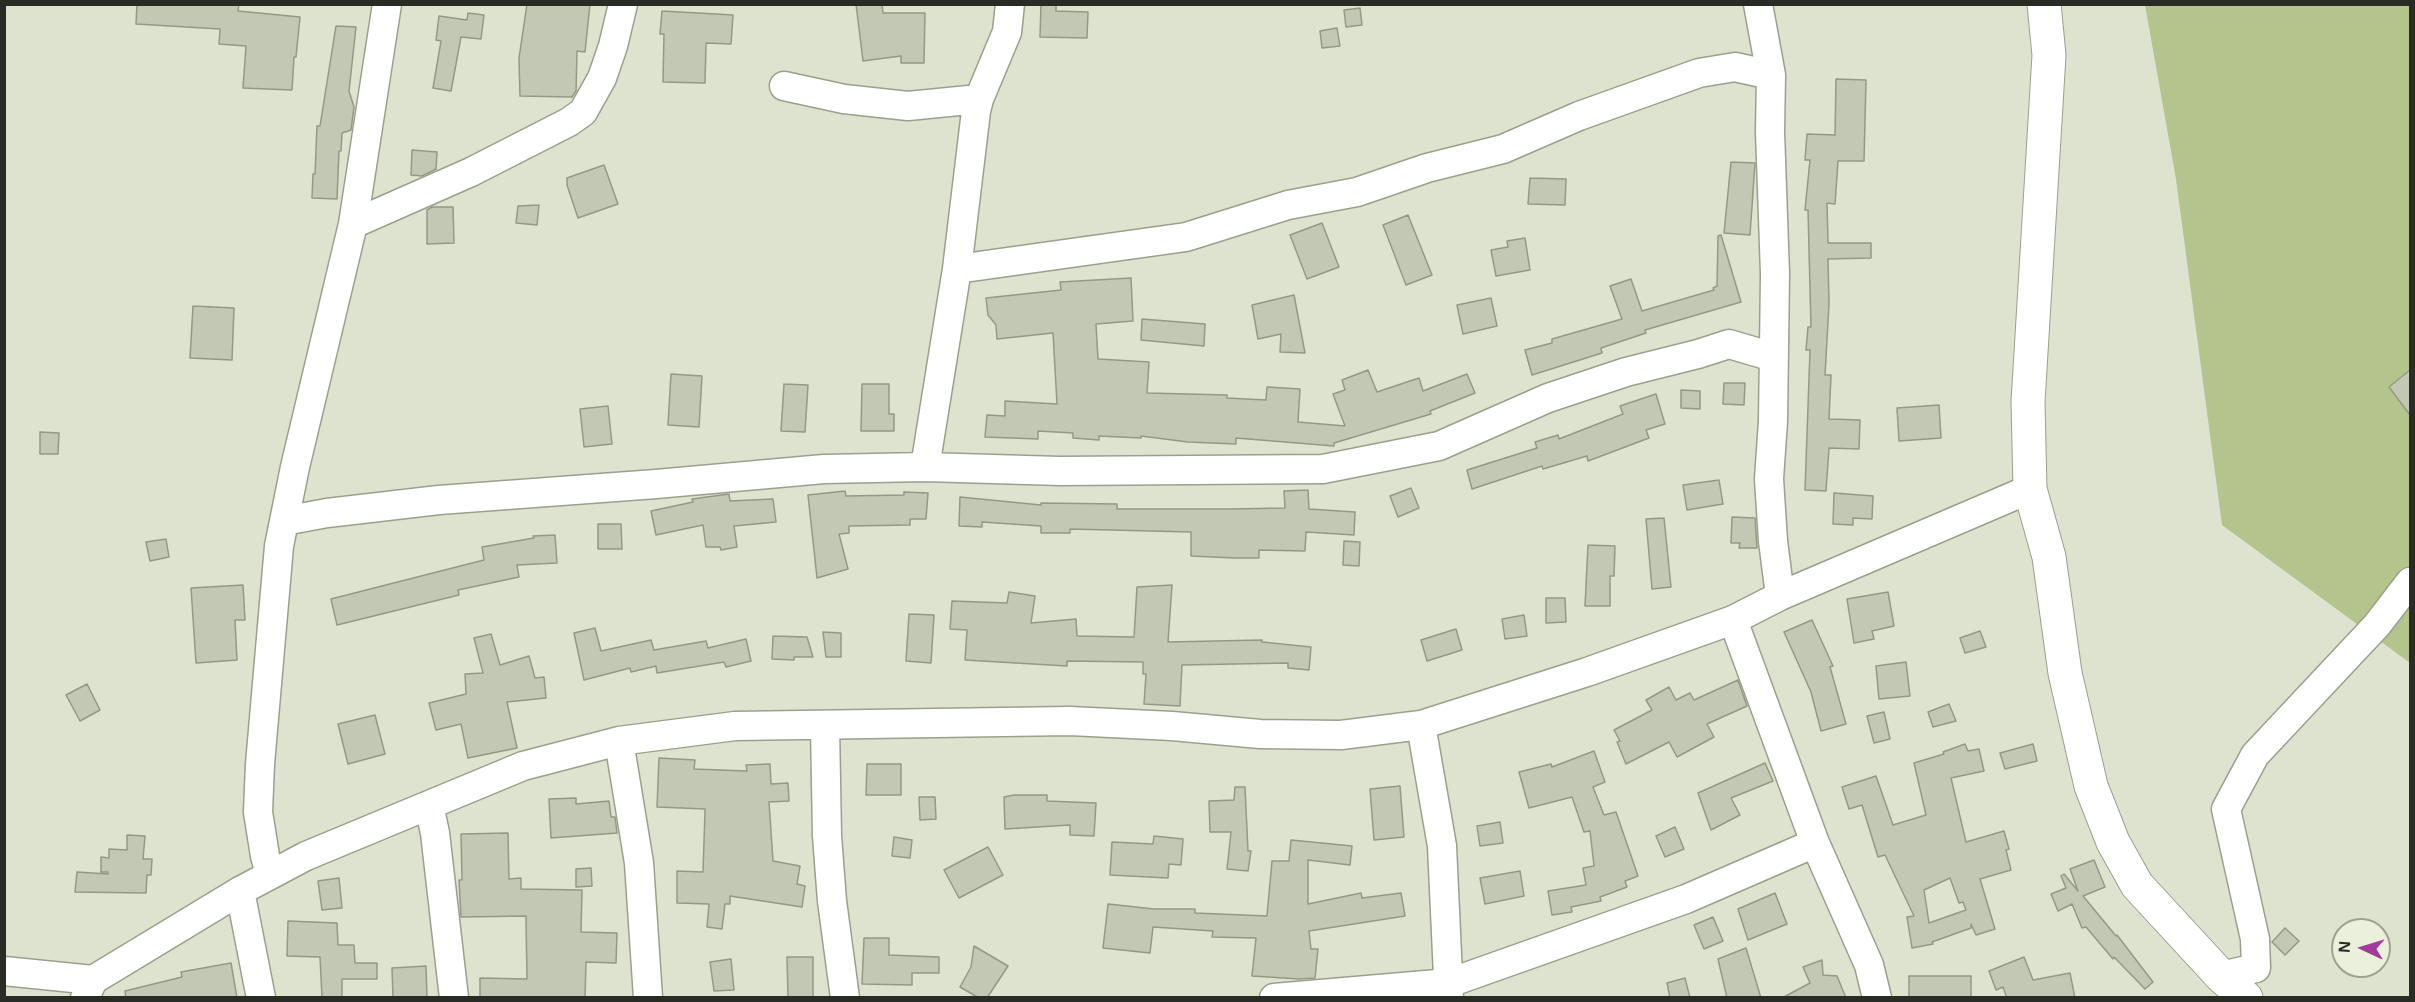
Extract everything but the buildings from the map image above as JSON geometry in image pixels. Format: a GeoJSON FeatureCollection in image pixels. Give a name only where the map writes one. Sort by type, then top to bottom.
{"type":"FeatureCollection","features":[{"type":"Feature","properties":{"kind":"main road"},"geometry":{"type":"LineString","coordinates":[[2044,4],[2049,55],[2028,391],[2030,489],[2049,557],[2065,673],[2091,786],[2113,842],[2137,885],[2221,976],[2246,998]]}},
{"type":"Feature","properties":{"kind":"street"},"geometry":{"type":"LineString","coordinates":[[270,874],[258,812],[279,546],[353,224],[387,4]]}},
{"type":"Feature","properties":{"kind":"street"},"geometry":{"type":"LineString","coordinates":[[353,224],[471,172],[569,122],[583,112],[602,78],[613,46],[622,4]]}},
{"type":"Feature","properties":{"kind":"street"},"geometry":{"type":"LineString","coordinates":[[925,466],[957,269],[979,99],[1007,32],[1010,4]]}},
{"type":"Feature","properties":{"kind":"street"},"geometry":{"type":"LineString","coordinates":[[1758,4],[1771,75],[1770,132],[1775,274],[1773,421],[1769,479],[1773,541],[1780,596]]}},
{"type":"Feature","properties":{"kind":"street"},"geometry":{"type":"LineString","coordinates":[[957,269],[1185,237],[1288,206],[1357,192],[1426,168],[1503,148],[1579,116],[1699,74],[1735,67],[1771,75]]}},
{"type":"Feature","properties":{"kind":"street"},"geometry":{"type":"LineString","coordinates":[[784,86],[844,99],[908,106],[979,99]]}},
{"type":"Feature","properties":{"kind":"street"},"geometry":{"type":"LineString","coordinates":[[284,521],[327,513],[439,500],[824,469],[925,466],[1060,471],[1323,469],[1439,446],[1548,398],[1626,372],[1729,344],[1773,357]]}},
{"type":"Feature","properties":{"kind":"street"},"geometry":{"type":"LineString","coordinates":[[4,970],[89,988],[240,891],[306,856],[523,766],[619,741],[735,726],[1070,721],[1172,726],[1260,734],[1341,735],[1421,725],[1587,672],[1733,620],[1780,596],[2030,489]]}},
{"type":"Feature","properties":{"kind":"street"},"geometry":{"type":"LineString","coordinates":[[2221,976],[2256,968],[2254,939],[2226,809],[2255,755],[2377,625],[2410,582]]}},
{"type":"Feature","properties":{"kind":"street"},"geometry":{"type":"LineString","coordinates":[[1733,620],[1815,843],[1869,965],[1877,998]]}},
{"type":"Feature","properties":{"kind":"street"},"geometry":{"type":"LineString","coordinates":[[1421,725],[1442,846],[1449,990]]}},
{"type":"Feature","properties":{"kind":"street"},"geometry":{"type":"LineString","coordinates":[[825,726],[828,847],[845,998]]}},
{"type":"Feature","properties":{"kind":"street"},"geometry":{"type":"LineString","coordinates":[[619,741],[639,863],[648,998]]}},
{"type":"Feature","properties":{"kind":"street"},"geometry":{"type":"LineString","coordinates":[[429,805],[435,833],[454,998]]}},
{"type":"Feature","properties":{"kind":"street"},"geometry":{"type":"LineString","coordinates":[[1274,998],[1449,990],[1686,899],[1815,843]]}},
{"type":"Feature","properties":{"kind":"street"},"geometry":{"type":"LineString","coordinates":[[240,891],[261,998]]}},
{"type":"Feature","properties":{"kind":"green space"},"geometry":{"type":"Polygon","coordinates":[[[2145,5],[2410,5],[2410,663],[2222,525],[2176,179],[2145,5]]]}}]}
